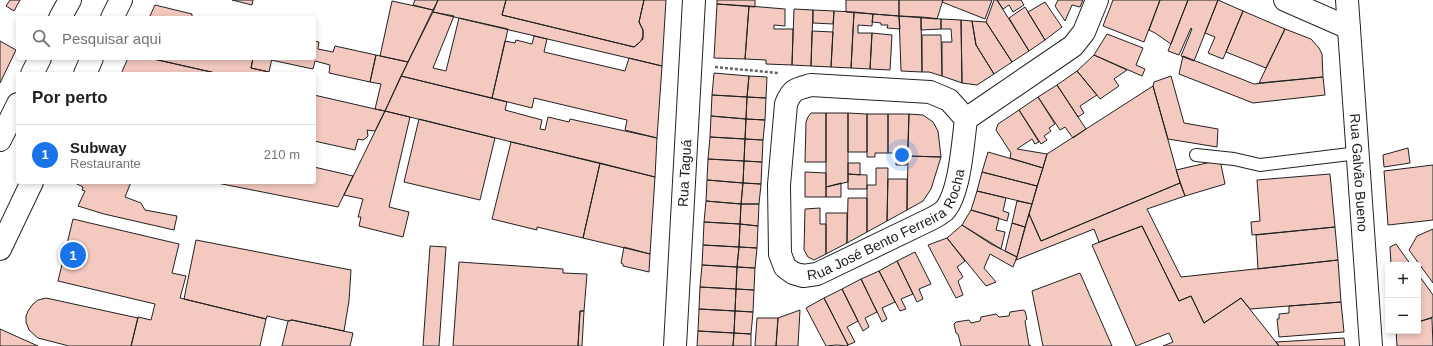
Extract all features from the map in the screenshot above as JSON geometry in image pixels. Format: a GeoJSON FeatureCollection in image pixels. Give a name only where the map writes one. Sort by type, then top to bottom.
{"type":"FeatureCollection","features":[{"type":"Feature","properties":{"kind":"street"},"geometry":{"type":"LineString","coordinates":[[61,16],[70,0]]}},
{"type":"Feature","properties":{"kind":"street"},"geometry":{"type":"LineString","coordinates":[[113,16],[121,0]]}},
{"type":"Feature","properties":{"kind":"street","name":"Rua Taguá"},"geometry":{"type":"LineString","coordinates":[[675,346],[694,0]]}},
{"type":"Feature","properties":{"kind":"street"},"geometry":{"type":"LineString","coordinates":[[790,95],[798,89],[811,85],[930,92],[949,100],[966,119],[1073,46],[1084,32],[1097,0]]}},
{"type":"Feature","properties":{"kind":"street"},"geometry":{"type":"LineString","coordinates":[[1285,0],[1349,28]]}},
{"type":"Feature","properties":{"kind":"street","name":"Rua Galvão Bueno"},"geometry":{"type":"LineString","coordinates":[[1347,0],[1371,346]]}},
{"type":"Feature","properties":{"kind":"street"},"geometry":{"type":"LineString","coordinates":[[33,72],[39,60]]}},
{"type":"Feature","properties":{"kind":"street"},"geometry":{"type":"LineString","coordinates":[[86,72],[91,60]]}},
{"type":"Feature","properties":{"kind":"street","name":"Rua José Bento Ferreira Rocha"},"geometry":{"type":"LineString","coordinates":[[790,95],[786,104],[779,185],[780,254],[786,267],[793,273],[803,276],[817,274],[931,219],[944,211],[951,199],[960,170],[966,119]]}},
{"type":"Feature","properties":{"kind":"street"},"geometry":{"type":"LineString","coordinates":[[0,140],[16,108]]}},
{"type":"Feature","properties":{"kind":"street"},"geometry":{"type":"LineString","coordinates":[[0,249],[31,184]]}},
{"type":"Feature","properties":{"kind":"lane"},"geometry":{"type":"LineString","coordinates":[[1196,155],[1234,159],[1260,165],[1358,153]]}},
{"type":"Feature","properties":{"kind":"path"},"geometry":{"type":"LineString","coordinates":[[691,64],[778,73],[790,95]]}},
{"type":"Feature","properties":{"kind":"building"},"geometry":{"type":"Polygon","coordinates":[[[10,0],[20,0],[14,11],[6,6],[10,0]]]}},
{"type":"Feature","properties":{"kind":"building"},"geometry":{"type":"Polygon","coordinates":[[[232,0],[253,0],[252,5],[232,0]]]}},
{"type":"Feature","properties":{"kind":"building"},"geometry":{"type":"Polygon","coordinates":[[[415,0],[438,0],[433,10],[413,5],[415,0]]]}},
{"type":"Feature","properties":{"kind":"building"},"geometry":{"type":"Polygon","coordinates":[[[438,0],[506,0],[502,15],[634,47],[641,41],[643,36],[643,30],[639,22],[644,0],[666,0],[662,66],[433,12],[438,0]]]}},
{"type":"Feature","properties":{"kind":"building"},"geometry":{"type":"Polygon","coordinates":[[[506,0],[644,0],[639,22],[643,30],[643,39],[634,47],[502,15],[506,0]]]}},
{"type":"Feature","properties":{"kind":"building"},"geometry":{"type":"Polygon","coordinates":[[[717,0],[755,0],[755,7],[717,4],[717,0]]]}},
{"type":"Feature","properties":{"kind":"building"},"geometry":{"type":"Polygon","coordinates":[[[846,0],[899,0],[899,16],[846,12],[846,0]]]}},
{"type":"Feature","properties":{"kind":"building"},"geometry":{"type":"Polygon","coordinates":[[[899,0],[943,0],[937,19],[899,16],[899,0]]]}},
{"type":"Feature","properties":{"kind":"building"},"geometry":{"type":"Polygon","coordinates":[[[943,0],[992,0],[985,19],[942,2],[943,0]]]}},
{"type":"Feature","properties":{"kind":"building"},"geometry":{"type":"Polygon","coordinates":[[[994,0],[997,0],[1029,51],[1012,62],[986,22],[994,0]]]}},
{"type":"Feature","properties":{"kind":"building"},"geometry":{"type":"Polygon","coordinates":[[[997,0],[1021,0],[1024,5],[1013,12],[1009,5],[1003,9],[997,0]]]}},
{"type":"Feature","properties":{"kind":"building"},"geometry":{"type":"Polygon","coordinates":[[[1058,0],[1083,0],[1080,7],[1072,5],[1065,21],[1055,6],[1058,0]]]}},
{"type":"Feature","properties":{"kind":"building"},"geometry":{"type":"Polygon","coordinates":[[[1113,0],[1160,0],[1144,42],[1103,26],[1113,0]]]}},
{"type":"Feature","properties":{"kind":"building"},"geometry":{"type":"Polygon","coordinates":[[[1160,0],[1188,0],[1171,44],[1149,30],[1160,0]]]}},
{"type":"Feature","properties":{"kind":"building"},"geometry":{"type":"Polygon","coordinates":[[[1188,0],[1218,0],[1194,61],[1181,56],[1192,29],[1191,28],[1179,55],[1168,51],[1188,0]]]}},
{"type":"Feature","properties":{"kind":"building"},"geometry":{"type":"Polygon","coordinates":[[[1218,0],[1243,11],[1223,59],[1208,53],[1215,37],[1205,33],[1218,0]]]}},
{"type":"Feature","properties":{"kind":"building"},"geometry":{"type":"Polygon","coordinates":[[[392,1],[433,10],[408,62],[380,56],[392,1]]]}},
{"type":"Feature","properties":{"kind":"building"},"geometry":{"type":"Polygon","coordinates":[[[1045,2],[1062,27],[1045,40],[1028,12],[1045,2]]]}},
{"type":"Feature","properties":{"kind":"building"},"geometry":{"type":"Polygon","coordinates":[[[717,4],[749,6],[745,59],[714,58],[717,4]]]}},
{"type":"Feature","properties":{"kind":"building"},"geometry":{"type":"Polygon","coordinates":[[[155,5],[192,14],[192,16],[150,16],[155,5]]]}},
{"type":"Feature","properties":{"kind":"building"},"geometry":{"type":"Polygon","coordinates":[[[749,6],[785,9],[785,26],[774,25],[774,29],[793,29],[792,65],[766,64],[766,60],[745,59],[749,6]]]}},
{"type":"Feature","properties":{"kind":"building"},"geometry":{"type":"Polygon","coordinates":[[[1025,7],[1045,40],[1029,51],[1009,18],[1025,7]]]}},
{"type":"Feature","properties":{"kind":"building"},"geometry":{"type":"Polygon","coordinates":[[[794,9],[813,10],[811,66],[792,65],[794,9]]]}},
{"type":"Feature","properties":{"kind":"building"},"geometry":{"type":"Polygon","coordinates":[[[813,10],[834,11],[833,24],[813,23],[813,10]]]}},
{"type":"Feature","properties":{"kind":"building"},"geometry":{"type":"Polygon","coordinates":[[[834,11],[854,12],[851,68],[831,67],[834,11]]]}},
{"type":"Feature","properties":{"kind":"building"},"geometry":{"type":"Polygon","coordinates":[[[1243,11],[1285,29],[1266,68],[1226,52],[1243,11]]]}},
{"type":"Feature","properties":{"kind":"building"},"geometry":{"type":"Polygon","coordinates":[[[433,12],[454,16],[433,68],[446,71],[459,18],[508,29],[492,98],[401,76],[433,12]]]}},
{"type":"Feature","properties":{"kind":"building"},"geometry":{"type":"Polygon","coordinates":[[[854,12],[873,14],[872,26],[858,25],[858,33],[872,33],[870,69],[851,68],[854,12]]]}},
{"type":"Feature","properties":{"kind":"building"},"geometry":{"type":"Polygon","coordinates":[[[873,14],[899,16],[900,29],[887,28],[888,25],[881,25],[881,23],[872,22],[873,14]]]}},
{"type":"Feature","properties":{"kind":"building"},"geometry":{"type":"Polygon","coordinates":[[[899,16],[921,17],[922,72],[901,71],[899,16]]]}},
{"type":"Feature","properties":{"kind":"building"},"geometry":{"type":"Polygon","coordinates":[[[921,17],[941,19],[941,29],[921,30],[921,17]]]}},
{"type":"Feature","properties":{"kind":"building"},"geometry":{"type":"Polygon","coordinates":[[[941,19],[961,20],[962,83],[942,76],[942,42],[952,42],[951,29],[941,29],[941,19]]]}},
{"type":"Feature","properties":{"kind":"building"},"geometry":{"type":"Polygon","coordinates":[[[961,20],[972,21],[976,45],[994,74],[977,85],[962,83],[961,20]]]}},
{"type":"Feature","properties":{"kind":"building"},"geometry":{"type":"Polygon","coordinates":[[[972,21],[986,22],[1012,62],[994,74],[976,45],[972,21]]]}},
{"type":"Feature","properties":{"kind":"building"},"geometry":{"type":"Polygon","coordinates":[[[1285,29],[1311,39],[1319,48],[1322,54],[1323,77],[1259,83],[1285,29]]]}},
{"type":"Feature","properties":{"kind":"building"},"geometry":{"type":"Polygon","coordinates":[[[812,31],[833,32],[831,67],[811,66],[812,31]]]}},
{"type":"Feature","properties":{"kind":"building"},"geometry":{"type":"Polygon","coordinates":[[[872,33],[892,35],[890,70],[870,69],[872,33]]]}},
{"type":"Feature","properties":{"kind":"building"},"geometry":{"type":"Polygon","coordinates":[[[1107,34],[1143,48],[1136,65],[1145,69],[1142,76],[1094,55],[1107,34]]]}},
{"type":"Feature","properties":{"kind":"building"},"geometry":{"type":"Polygon","coordinates":[[[922,35],[941,35],[942,76],[929,72],[922,72],[922,35]]]}},
{"type":"Feature","properties":{"kind":"building"},"geometry":{"type":"Polygon","coordinates":[[[534,36],[547,39],[544,52],[625,71],[629,58],[662,66],[657,138],[625,130],[627,120],[534,98],[532,108],[492,98],[505,41],[515,43],[516,40],[532,44],[534,36]]]}},
{"type":"Feature","properties":{"kind":"building"},"geometry":{"type":"Polygon","coordinates":[[[0,41],[16,50],[0,83],[0,41]]]}},
{"type":"Feature","properties":{"kind":"building"},"geometry":{"type":"Polygon","coordinates":[[[316,41],[319,42],[318,49],[333,52],[335,46],[376,55],[370,82],[329,73],[330,65],[315,61],[313,69],[271,60],[316,60],[316,41]]]}},
{"type":"Feature","properties":{"kind":"building"},"geometry":{"type":"Polygon","coordinates":[[[376,55],[408,62],[385,111],[375,109],[381,84],[370,82],[376,55]]]}},
{"type":"Feature","properties":{"kind":"building"},"geometry":{"type":"Polygon","coordinates":[[[1094,55],[1127,70],[1114,79],[1119,86],[1100,99],[1077,71],[1094,55]]]}},
{"type":"Feature","properties":{"kind":"building"},"geometry":{"type":"Polygon","coordinates":[[[1183,56],[1254,84],[1323,77],[1325,95],[1253,103],[1179,74],[1183,56]]]}},
{"type":"Feature","properties":{"kind":"building"},"geometry":{"type":"Polygon","coordinates":[[[127,60],[158,60],[211,72],[122,72],[127,60]]]}},
{"type":"Feature","properties":{"kind":"building"},"geometry":{"type":"Polygon","coordinates":[[[158,60],[253,60],[251,68],[269,72],[211,72],[158,60]]]}},
{"type":"Feature","properties":{"kind":"building"},"geometry":{"type":"Polygon","coordinates":[[[253,60],[272,60],[269,72],[251,68],[253,60]]]}},
{"type":"Feature","properties":{"kind":"building"},"geometry":{"type":"Polygon","coordinates":[[[1077,71],[1097,95],[1080,106],[1084,113],[1078,117],[1057,85],[1077,71]]]}},
{"type":"Feature","properties":{"kind":"building"},"geometry":{"type":"Polygon","coordinates":[[[714,73],[749,76],[747,97],[712,95],[714,73]]]}},
{"type":"Feature","properties":{"kind":"building"},"geometry":{"type":"Polygon","coordinates":[[[401,76],[507,102],[505,110],[542,120],[540,129],[545,130],[548,117],[569,122],[570,119],[657,138],[655,177],[385,111],[401,76]]]}},
{"type":"Feature","properties":{"kind":"building"},"geometry":{"type":"Polygon","coordinates":[[[749,76],[767,77],[766,98],[747,97],[749,76]]]}},
{"type":"Feature","properties":{"kind":"building"},"geometry":{"type":"Polygon","coordinates":[[[1171,76],[1184,123],[1218,129],[1217,147],[1168,139],[1153,86],[1154,82],[1171,76]]]}},
{"type":"Feature","properties":{"kind":"building"},"geometry":{"type":"Polygon","coordinates":[[[1057,85],[1086,129],[1073,138],[1065,127],[1060,130],[1038,97],[1057,85]]]}},
{"type":"Feature","properties":{"kind":"building"},"geometry":{"type":"Polygon","coordinates":[[[1153,86],[1180,183],[1041,241],[1029,214],[1047,154],[1153,86]]]}},
{"type":"Feature","properties":{"kind":"building"},"geometry":{"type":"Polygon","coordinates":[[[316,95],[385,111],[375,131],[367,130],[368,136],[366,138],[363,140],[358,139],[355,150],[316,141],[316,95]]]}},
{"type":"Feature","properties":{"kind":"building"},"geometry":{"type":"Polygon","coordinates":[[[712,95],[747,97],[746,119],[711,116],[712,95]]]}},
{"type":"Feature","properties":{"kind":"building"},"geometry":{"type":"Polygon","coordinates":[[[747,97],[766,98],[765,120],[746,119],[747,97]]]}},
{"type":"Feature","properties":{"kind":"building"},"geometry":{"type":"Polygon","coordinates":[[[1038,97],[1055,124],[1049,128],[1051,131],[1044,136],[1047,140],[1041,144],[1019,110],[1038,97]]]}},
{"type":"Feature","properties":{"kind":"building"},"geometry":{"type":"Polygon","coordinates":[[[1019,110],[1039,142],[1035,144],[1032,139],[1017,149],[1047,154],[1043,168],[1010,158],[1011,153],[996,130],[998,124],[1019,110]]]}},
{"type":"Feature","properties":{"kind":"building"},"geometry":{"type":"Polygon","coordinates":[[[385,111],[410,117],[389,207],[409,212],[403,237],[359,226],[361,217],[358,217],[363,199],[344,195],[385,111]]]}},
{"type":"Feature","properties":{"kind":"building"},"geometry":{"type":"Polygon","coordinates":[[[811,113],[826,113],[826,162],[805,162],[806,122],[811,113]]]}},
{"type":"Feature","properties":{"kind":"building"},"geometry":{"type":"Polygon","coordinates":[[[826,113],[848,113],[848,182],[826,187],[826,113]]]}},
{"type":"Feature","properties":{"kind":"building"},"geometry":{"type":"Polygon","coordinates":[[[848,113],[867,114],[867,152],[848,152],[848,113]]]}},
{"type":"Feature","properties":{"kind":"building"},"geometry":{"type":"Polygon","coordinates":[[[867,114],[888,114],[888,153],[875,153],[875,157],[867,157],[867,114]]]}},
{"type":"Feature","properties":{"kind":"building"},"geometry":{"type":"Polygon","coordinates":[[[888,114],[909,114],[907,165],[896,165],[896,153],[888,153],[888,114]]]}},
{"type":"Feature","properties":{"kind":"building"},"geometry":{"type":"Polygon","coordinates":[[[909,114],[923,115],[933,122],[938,131],[941,157],[908,156],[909,114]]]}},
{"type":"Feature","properties":{"kind":"building"},"geometry":{"type":"Polygon","coordinates":[[[711,116],[746,119],[745,139],[710,137],[711,116]]]}},
{"type":"Feature","properties":{"kind":"building"},"geometry":{"type":"Polygon","coordinates":[[[419,119],[495,138],[480,200],[404,182],[419,119]]]}},
{"type":"Feature","properties":{"kind":"building"},"geometry":{"type":"Polygon","coordinates":[[[746,119],[765,120],[763,140],[745,139],[746,119]]]}},
{"type":"Feature","properties":{"kind":"building"},"geometry":{"type":"Polygon","coordinates":[[[710,137],[745,139],[744,161],[708,159],[710,137]]]}},
{"type":"Feature","properties":{"kind":"building"},"geometry":{"type":"Polygon","coordinates":[[[745,139],[763,140],[762,162],[744,161],[745,139]]]}},
{"type":"Feature","properties":{"kind":"building"},"geometry":{"type":"Polygon","coordinates":[[[511,142],[600,163],[583,238],[537,227],[537,230],[492,219],[511,142]]]}},
{"type":"Feature","properties":{"kind":"building"},"geometry":{"type":"Polygon","coordinates":[[[1408,148],[1410,163],[1384,167],[1383,155],[1408,148]]]}},
{"type":"Feature","properties":{"kind":"building"},"geometry":{"type":"Polygon","coordinates":[[[988,152],[1043,168],[1037,186],[982,172],[988,152]]]}},
{"type":"Feature","properties":{"kind":"building"},"geometry":{"type":"Polygon","coordinates":[[[908,156],[941,157],[931,189],[923,201],[907,210],[908,156]]]}},
{"type":"Feature","properties":{"kind":"building"},"geometry":{"type":"Polygon","coordinates":[[[708,159],[744,161],[743,183],[707,180],[708,159]]]}},
{"type":"Feature","properties":{"kind":"building"},"geometry":{"type":"Polygon","coordinates":[[[1220,160],[1225,184],[1185,196],[1176,170],[1220,160]]]}},
{"type":"Feature","properties":{"kind":"building"},"geometry":{"type":"Polygon","coordinates":[[[744,161],[762,162],[761,184],[743,183],[744,161]]]}},
{"type":"Feature","properties":{"kind":"building"},"geometry":{"type":"Polygon","coordinates":[[[600,163],[655,177],[650,254],[583,238],[600,163]]]}},
{"type":"Feature","properties":{"kind":"building"},"geometry":{"type":"Polygon","coordinates":[[[848,163],[860,163],[860,175],[848,174],[848,163]]]}},
{"type":"Feature","properties":{"kind":"building"},"geometry":{"type":"Polygon","coordinates":[[[1433,165],[1433,220],[1388,225],[1384,171],[1433,165]]]}},
{"type":"Feature","properties":{"kind":"building"},"geometry":{"type":"Polygon","coordinates":[[[316,167],[353,176],[338,207],[222,184],[316,184],[316,167]]]}},
{"type":"Feature","properties":{"kind":"building"},"geometry":{"type":"Polygon","coordinates":[[[876,168],[888,168],[887,221],[867,232],[867,185],[876,185],[876,168]]]}},
{"type":"Feature","properties":{"kind":"building"},"geometry":{"type":"Polygon","coordinates":[[[805,172],[826,173],[826,197],[805,197],[805,172]]]}},
{"type":"Feature","properties":{"kind":"building"},"geometry":{"type":"Polygon","coordinates":[[[982,172],[1037,186],[1032,204],[977,191],[982,172]]]}},
{"type":"Feature","properties":{"kind":"building"},"geometry":{"type":"Polygon","coordinates":[[[848,174],[867,175],[867,189],[848,189],[848,174]]]}},
{"type":"Feature","properties":{"kind":"building"},"geometry":{"type":"Polygon","coordinates":[[[1330,174],[1335,227],[1252,235],[1251,222],[1260,221],[1257,180],[1330,174]]]}},
{"type":"Feature","properties":{"kind":"building"},"geometry":{"type":"Polygon","coordinates":[[[888,179],[907,179],[907,210],[887,221],[888,179]]]}},
{"type":"Feature","properties":{"kind":"building"},"geometry":{"type":"Polygon","coordinates":[[[707,180],[743,183],[741,204],[706,201],[707,180]]]}},
{"type":"Feature","properties":{"kind":"building"},"geometry":{"type":"Polygon","coordinates":[[[743,183],[761,184],[759,204],[741,204],[743,183]]]}},
{"type":"Feature","properties":{"kind":"building"},"geometry":{"type":"Polygon","coordinates":[[[841,183],[841,197],[826,197],[826,187],[841,183]]]}},
{"type":"Feature","properties":{"kind":"building"},"geometry":{"type":"Polygon","coordinates":[[[1180,183],[1185,196],[1147,209],[1181,277],[1338,260],[1341,302],[1250,309],[1241,298],[1204,323],[1191,296],[1179,301],[1142,226],[1099,242],[1094,229],[1016,260],[1029,214],[1041,241],[1180,183]]]}},
{"type":"Feature","properties":{"kind":"building"},"geometry":{"type":"Polygon","coordinates":[[[77,184],[130,184],[125,197],[141,203],[145,210],[177,216],[174,230],[104,214],[78,206],[85,191],[82,190],[83,187],[77,184]]]}},
{"type":"Feature","properties":{"kind":"building"},"geometry":{"type":"Polygon","coordinates":[[[977,191],[1006,198],[1003,211],[1009,213],[1007,221],[971,210],[977,191]]]}},
{"type":"Feature","properties":{"kind":"building"},"geometry":{"type":"Polygon","coordinates":[[[848,198],[867,198],[867,232],[847,243],[848,198]]]}},
{"type":"Feature","properties":{"kind":"building"},"geometry":{"type":"Polygon","coordinates":[[[706,201],[741,204],[740,224],[704,222],[706,201]]]}},
{"type":"Feature","properties":{"kind":"building"},"geometry":{"type":"Polygon","coordinates":[[[1017,201],[1032,204],[1025,227],[1012,223],[1017,201]]]}},
{"type":"Feature","properties":{"kind":"building"},"geometry":{"type":"Polygon","coordinates":[[[741,204],[759,204],[758,226],[740,224],[741,204]]]}},
{"type":"Feature","properties":{"kind":"building"},"geometry":{"type":"Polygon","coordinates":[[[820,208],[820,224],[826,224],[826,254],[814,260],[808,257],[804,250],[805,209],[820,208]]]}},
{"type":"Feature","properties":{"kind":"building"},"geometry":{"type":"Polygon","coordinates":[[[971,210],[999,218],[996,230],[1005,232],[1001,249],[962,225],[971,210]]]}},
{"type":"Feature","properties":{"kind":"building"},"geometry":{"type":"Polygon","coordinates":[[[826,213],[847,213],[847,243],[826,254],[826,213]]]}},
{"type":"Feature","properties":{"kind":"building"},"geometry":{"type":"Polygon","coordinates":[[[73,219],[179,244],[172,273],[186,276],[180,298],[266,319],[260,346],[131,346],[138,317],[151,320],[155,304],[58,281],[73,219]]]}},
{"type":"Feature","properties":{"kind":"building"},"geometry":{"type":"Polygon","coordinates":[[[704,222],[740,224],[739,247],[703,245],[704,222]]]}},
{"type":"Feature","properties":{"kind":"building"},"geometry":{"type":"Polygon","coordinates":[[[1012,223],[1025,227],[1017,257],[1005,251],[1012,223]]]}},
{"type":"Feature","properties":{"kind":"building"},"geometry":{"type":"Polygon","coordinates":[[[740,224],[758,226],[757,248],[739,247],[740,224]]]}},
{"type":"Feature","properties":{"kind":"building"},"geometry":{"type":"Polygon","coordinates":[[[962,225],[991,244],[1017,257],[1013,267],[990,254],[984,268],[996,282],[986,286],[947,238],[962,225]]]}},
{"type":"Feature","properties":{"kind":"building"},"geometry":{"type":"Polygon","coordinates":[[[1142,226],[1179,301],[1191,296],[1204,323],[1241,298],[1279,346],[1163,346],[1173,342],[1169,333],[1136,346],[1092,245],[1142,226]]]}},
{"type":"Feature","properties":{"kind":"building"},"geometry":{"type":"Polygon","coordinates":[[[1335,227],[1338,260],[1258,269],[1256,235],[1335,227]]]}},
{"type":"Feature","properties":{"kind":"building"},"geometry":{"type":"Polygon","coordinates":[[[1433,229],[1433,283],[1421,266],[1421,262],[1418,262],[1409,250],[1417,236],[1433,229]]]}},
{"type":"Feature","properties":{"kind":"building"},"geometry":{"type":"Polygon","coordinates":[[[947,238],[965,261],[957,267],[963,277],[958,281],[963,295],[956,298],[928,245],[947,238]]]}},
{"type":"Feature","properties":{"kind":"building"},"geometry":{"type":"Polygon","coordinates":[[[196,240],[351,270],[349,301],[344,331],[267,316],[266,319],[184,299],[196,240]]]}},
{"type":"Feature","properties":{"kind":"building"},"geometry":{"type":"Polygon","coordinates":[[[1396,244],[1409,262],[1391,262],[1390,247],[1396,244]]]}},
{"type":"Feature","properties":{"kind":"building"},"geometry":{"type":"Polygon","coordinates":[[[703,245],[739,247],[737,267],[702,265],[703,245]]]}},
{"type":"Feature","properties":{"kind":"building"},"geometry":{"type":"Polygon","coordinates":[[[430,246],[446,247],[439,346],[423,346],[430,246]]]}},
{"type":"Feature","properties":{"kind":"building"},"geometry":{"type":"Polygon","coordinates":[[[624,247],[650,254],[649,272],[623,266],[621,263],[624,247]]]}},
{"type":"Feature","properties":{"kind":"building"},"geometry":{"type":"Polygon","coordinates":[[[739,247],[757,248],[755,268],[737,267],[739,247]]]}},
{"type":"Feature","properties":{"kind":"building"},"geometry":{"type":"Polygon","coordinates":[[[915,252],[931,284],[919,289],[923,299],[917,302],[897,261],[915,252]]]}},
{"type":"Feature","properties":{"kind":"building"},"geometry":{"type":"Polygon","coordinates":[[[897,261],[913,294],[901,299],[906,309],[900,311],[879,271],[897,261]]]}},
{"type":"Feature","properties":{"kind":"building"},"geometry":{"type":"Polygon","coordinates":[[[459,262],[563,269],[563,273],[587,274],[584,311],[580,311],[578,346],[453,346],[459,262]]]}},
{"type":"Feature","properties":{"kind":"building"},"geometry":{"type":"Polygon","coordinates":[[[702,265],[737,267],[736,289],[700,287],[702,265]]]}},
{"type":"Feature","properties":{"kind":"building"},"geometry":{"type":"Polygon","coordinates":[[[737,267],[755,268],[754,290],[736,289],[737,267]]]}},
{"type":"Feature","properties":{"kind":"building"},"geometry":{"type":"Polygon","coordinates":[[[879,271],[895,302],[882,308],[887,319],[882,322],[861,279],[879,271]]]}},
{"type":"Feature","properties":{"kind":"building"},"geometry":{"type":"Polygon","coordinates":[[[1080,273],[1112,346],[1043,346],[1032,291],[1080,273]]]}},
{"type":"Feature","properties":{"kind":"building"},"geometry":{"type":"Polygon","coordinates":[[[1421,278],[1433,295],[1433,317],[1421,321],[1421,278]]]}},
{"type":"Feature","properties":{"kind":"building"},"geometry":{"type":"Polygon","coordinates":[[[861,279],[877,312],[865,318],[869,327],[863,331],[842,289],[861,279]]]}},
{"type":"Feature","properties":{"kind":"building"},"geometry":{"type":"Polygon","coordinates":[[[700,287],[736,289],[735,311],[699,309],[700,287]]]}},
{"type":"Feature","properties":{"kind":"building"},"geometry":{"type":"Polygon","coordinates":[[[736,289],[754,290],[753,312],[735,311],[736,289]]]}},
{"type":"Feature","properties":{"kind":"building"},"geometry":{"type":"Polygon","coordinates":[[[842,289],[858,321],[847,327],[855,342],[848,345],[824,298],[842,289]]]}},
{"type":"Feature","properties":{"kind":"building"},"geometry":{"type":"Polygon","coordinates":[[[46,298],[138,318],[131,346],[69,346],[38,338],[29,330],[26,322],[26,316],[33,304],[38,300],[46,298]]]}},
{"type":"Feature","properties":{"kind":"building"},"geometry":{"type":"Polygon","coordinates":[[[824,298],[848,345],[847,346],[826,346],[806,308],[824,298]]]}},
{"type":"Feature","properties":{"kind":"building"},"geometry":{"type":"Polygon","coordinates":[[[1341,302],[1344,332],[1279,337],[1277,319],[1279,319],[1279,314],[1289,313],[1289,306],[1341,302]]]}},
{"type":"Feature","properties":{"kind":"building"},"geometry":{"type":"Polygon","coordinates":[[[699,309],[735,311],[734,333],[698,331],[699,309]]]}},
{"type":"Feature","properties":{"kind":"building"},"geometry":{"type":"Polygon","coordinates":[[[800,310],[798,346],[776,346],[778,318],[800,310]]]}},
{"type":"Feature","properties":{"kind":"building"},"geometry":{"type":"Polygon","coordinates":[[[580,311],[584,311],[582,346],[578,346],[580,311]]]}},
{"type":"Feature","properties":{"kind":"building"},"geometry":{"type":"Polygon","coordinates":[[[735,311],[753,312],[751,334],[734,333],[735,311]]]}},
{"type":"Feature","properties":{"kind":"building"},"geometry":{"type":"Polygon","coordinates":[[[1025,311],[1027,319],[1025,321],[1029,345],[1031,346],[961,346],[954,324],[956,322],[969,320],[971,323],[980,321],[981,317],[996,314],[999,317],[1009,316],[1010,312],[1025,311]]]}},
{"type":"Feature","properties":{"kind":"building"},"geometry":{"type":"Polygon","coordinates":[[[757,318],[778,318],[776,346],[755,346],[757,318]]]}},
{"type":"Feature","properties":{"kind":"building"},"geometry":{"type":"Polygon","coordinates":[[[1432,318],[1433,346],[1397,346],[1396,334],[1421,334],[1421,321],[1432,318]]]}},
{"type":"Feature","properties":{"kind":"building"},"geometry":{"type":"Polygon","coordinates":[[[292,320],[353,333],[350,346],[282,346],[288,321],[292,320]]]}},
{"type":"Feature","properties":{"kind":"building"},"geometry":{"type":"Polygon","coordinates":[[[0,329],[38,346],[0,346],[0,329]]]}},
{"type":"Feature","properties":{"kind":"building"},"geometry":{"type":"Polygon","coordinates":[[[698,331],[734,333],[733,346],[697,346],[698,331]]]}},
{"type":"Feature","properties":{"kind":"building"},"geometry":{"type":"Polygon","coordinates":[[[734,333],[751,334],[751,346],[733,346],[734,333]]]}},
{"type":"Feature","properties":{"kind":"building"},"geometry":{"type":"Polygon","coordinates":[[[1344,338],[1345,346],[1279,346],[1276,342],[1344,338]]]}},
{"type":"Feature","properties":{"kind":"place","name":"Subway"},"geometry":{"type":"Point","coordinates":[73,255]}}]}
